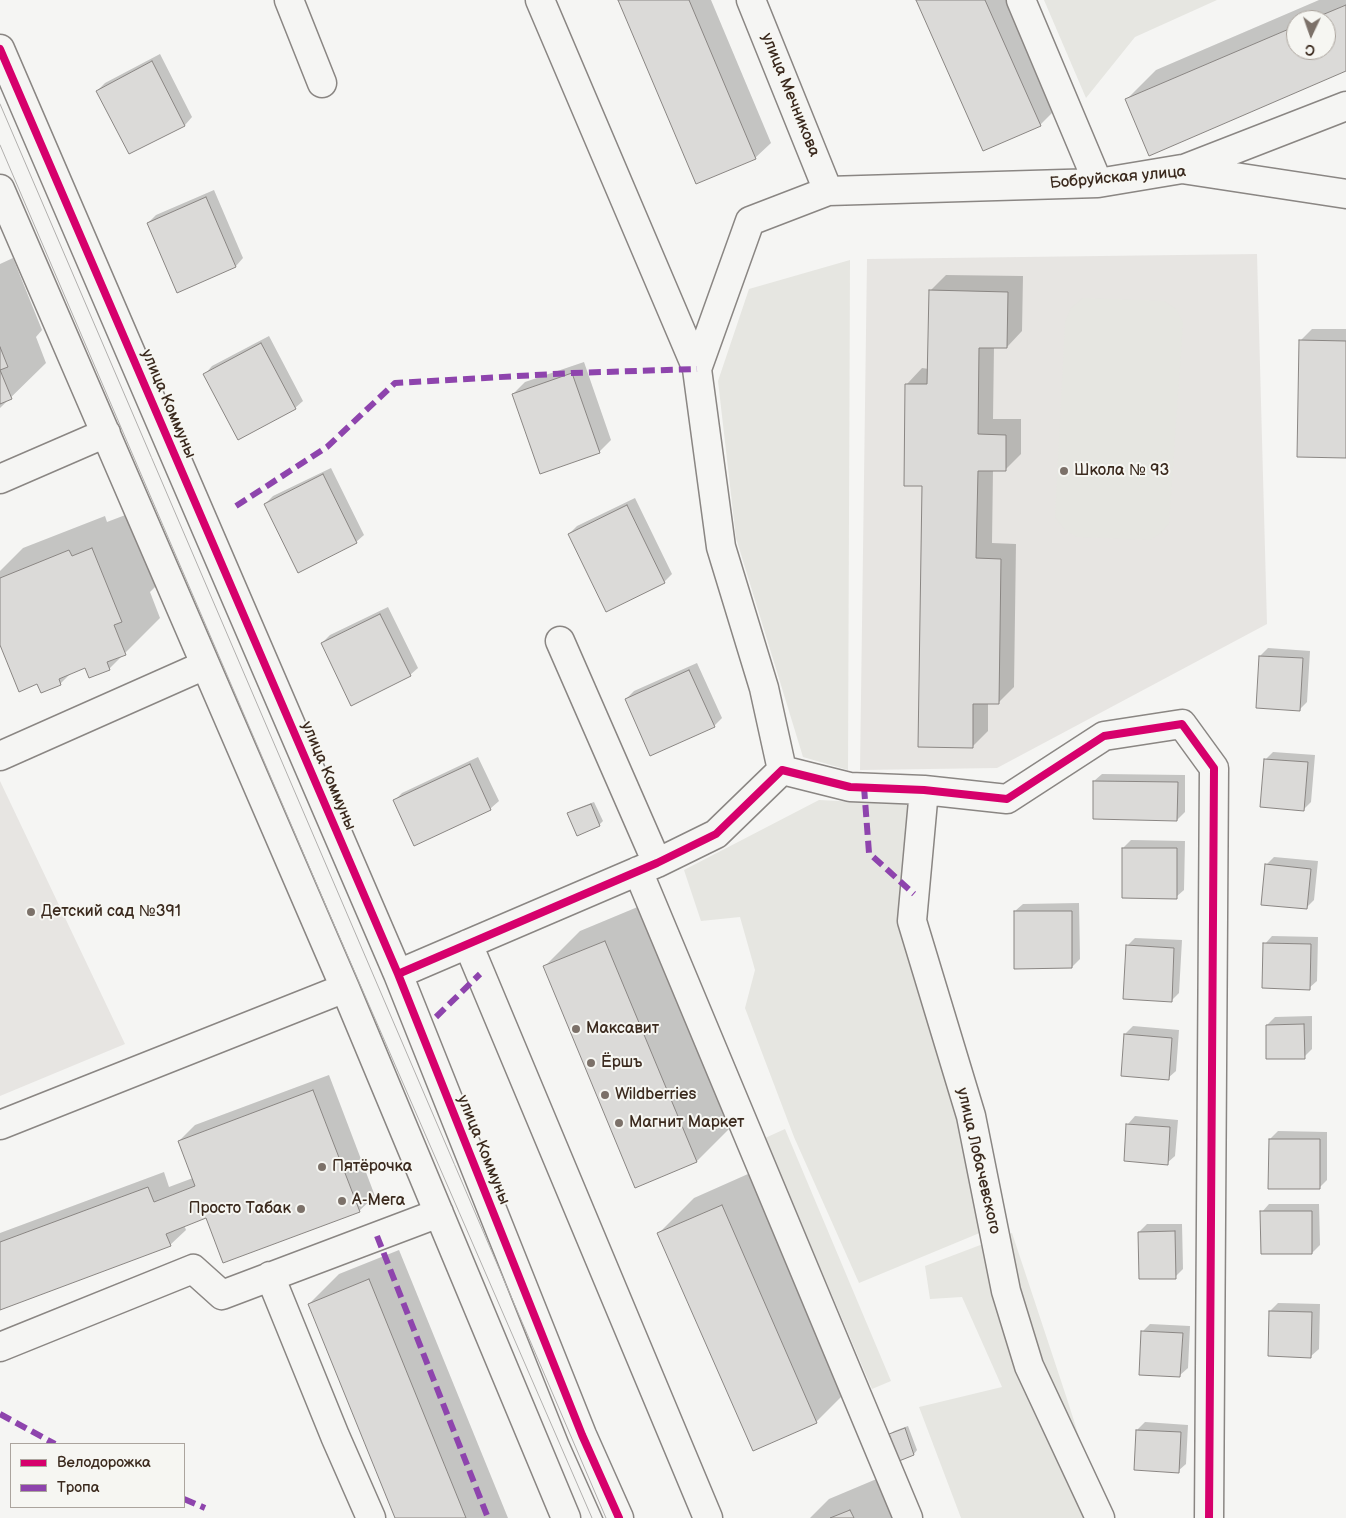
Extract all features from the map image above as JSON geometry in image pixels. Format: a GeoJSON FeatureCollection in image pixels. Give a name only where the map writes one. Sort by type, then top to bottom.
{"type":"FeatureCollection","features":[{"type":"Feature","properties":{"kind":"street"},"geometry":{"type":"LineString","coordinates":[[289,0],[322,82]]}},
{"type":"Feature","properties":{"kind":"street"},"geometry":{"type":"LineString","coordinates":[[540,0],[697,369],[721,548],[764,688],[782,770]]}},
{"type":"Feature","properties":{"kind":"street","name":"улица Мечникова"},"geometry":{"type":"LineString","coordinates":[[751,0],[828,191]]}},
{"type":"Feature","properties":{"kind":"street"},"geometry":{"type":"LineString","coordinates":[[1021,0],[1098,183]]}},
{"type":"Feature","properties":{"kind":"street","name":"улица Коммуны"},"geometry":{"type":"LineString","coordinates":[[0,49],[398,974],[582,1435],[619,1518]]}},
{"type":"Feature","properties":{"kind":"street"},"geometry":{"type":"LineString","coordinates":[[1182,169],[1346,106]]}},
{"type":"Feature","properties":{"kind":"street","name":"Бобруйская улица"},"geometry":{"type":"LineString","coordinates":[[697,369],[750,221],[828,191],[1098,183],[1182,169],[1346,194]]}},
{"type":"Feature","properties":{"kind":"street"},"geometry":{"type":"LineString","coordinates":[[0,189],[7,222],[106,433],[345,988],[566,1518]]}},
{"type":"Feature","properties":{"kind":"street"},"geometry":{"type":"LineString","coordinates":[[0,479],[106,433]]}},
{"type":"Feature","properties":{"kind":"street"},"geometry":{"type":"LineString","coordinates":[[560,641],[647,867],[908,1518]]}},
{"type":"Feature","properties":{"kind":"street"},"geometry":{"type":"LineString","coordinates":[[0,756],[205,665]]}},
{"type":"Feature","properties":{"kind":"street"},"geometry":{"type":"LineString","coordinates":[[782,770],[850,786],[924,790],[1007,799],[1104,736],[1182,724],[1214,768],[1209,1518]]}},
{"type":"Feature","properties":{"kind":"street"},"geometry":{"type":"LineString","coordinates":[[398,974],[647,867],[716,834],[782,770]]}},
{"type":"Feature","properties":{"kind":"street","name":"улица Лобачевского"},"geometry":{"type":"LineString","coordinates":[[924,790],[912,921],[971,1116],[1006,1291],[1029,1366],[1100,1518]]}},
{"type":"Feature","properties":{"kind":"street"},"geometry":{"type":"LineString","coordinates":[[468,944],[708,1518]]}},
{"type":"Feature","properties":{"kind":"street"},"geometry":{"type":"LineString","coordinates":[[0,1125],[345,988]]}},
{"type":"Feature","properties":{"kind":"street"},"geometry":{"type":"LineString","coordinates":[[0,1347],[193,1269],[222,1295],[439,1212]]}},
{"type":"Feature","properties":{"kind":"street"},"geometry":{"type":"LineString","coordinates":[[270,1276],[335,1436],[371,1518]]}},
{"type":"Feature","properties":{"kind":"shaded area"},"geometry":{"type":"Polygon","coordinates":[[[1044,0],[1217,0],[1135,37],[1086,98],[1044,0]]]}},
{"type":"Feature","properties":{"kind":"shaded area","name":"Школа № 93"},"geometry":{"type":"Polygon","coordinates":[[[1257,254],[1267,624],[997,768],[860,770],[867,259],[1257,254]]]}},
{"type":"Feature","properties":{"kind":"shaded area"},"geometry":{"type":"Polygon","coordinates":[[[850,260],[848,770],[803,757],[736,538],[718,381],[749,289],[850,260]]]}},
{"type":"Feature","properties":{"kind":"shaded area"},"geometry":{"type":"Polygon","coordinates":[[[1083,298],[1164,301],[1176,309],[1183,323],[1169,523],[1161,533],[1150,540],[1077,537],[1065,530],[1055,517],[1065,323],[1071,308],[1083,298]]]}},
{"type":"Feature","properties":{"kind":"shaded area","name":"Детский сад №391"},"geometry":{"type":"Polygon","coordinates":[[[0,781],[125,1044],[0,1096],[0,781]]]}},
{"type":"Feature","properties":{"kind":"shaded area"},"geometry":{"type":"Polygon","coordinates":[[[819,800],[915,805],[901,918],[957,1110],[982,1232],[859,1283],[794,1137],[745,1008],[755,970],[740,917],[701,921],[684,870],[819,800]]]}},
{"type":"Feature","properties":{"kind":"shaded area"},"geometry":{"type":"Polygon","coordinates":[[[785,1129],[891,1381],[872,1389],[765,1138],[785,1129]]]}},
{"type":"Feature","properties":{"kind":"shaded area"},"geometry":{"type":"Polygon","coordinates":[[[1012,1233],[1105,1518],[961,1518],[919,1407],[1002,1387],[962,1297],[930,1299],[925,1266],[1012,1233]]]}},
{"type":"Feature","properties":{"kind":"building"},"geometry":{"type":"Polygon","coordinates":[[[618,0],[689,0],[756,159],[696,184],[618,0]]]}},
{"type":"Feature","properties":{"kind":"building"},"geometry":{"type":"Polygon","coordinates":[[[916,0],[985,0],[1041,126],[983,151],[916,0]]]}},
{"type":"Feature","properties":{"kind":"building"},"geometry":{"type":"Polygon","coordinates":[[[1346,5],[1346,71],[1149,156],[1125,99],[1286,30],[1286,60],[1336,60],[1336,10],[1334,10],[1346,5]]]}},
{"type":"Feature","properties":{"kind":"building"},"geometry":{"type":"Polygon","coordinates":[[[152,61],[185,126],[129,154],[96,91],[152,61]]]}},
{"type":"Feature","properties":{"kind":"building"},"geometry":{"type":"Polygon","coordinates":[[[206,197],[236,267],[177,293],[147,223],[206,197]]]}},
{"type":"Feature","properties":{"kind":"building"},"geometry":{"type":"Polygon","coordinates":[[[929,290],[1008,292],[1007,348],[979,348],[978,434],[1006,435],[1006,471],[978,471],[976,558],[1001,559],[999,704],[973,704],[973,748],[918,747],[922,486],[904,486],[905,384],[927,384],[929,290]]]}},
{"type":"Feature","properties":{"kind":"building"},"geometry":{"type":"Polygon","coordinates":[[[1299,340],[1346,341],[1346,458],[1297,457],[1299,340]]]}},
{"type":"Feature","properties":{"kind":"building"},"geometry":{"type":"Polygon","coordinates":[[[261,343],[296,409],[238,440],[203,374],[261,343]]]}},
{"type":"Feature","properties":{"kind":"building"},"geometry":{"type":"Polygon","coordinates":[[[0,347],[8,367],[0,370],[0,347]]]}},
{"type":"Feature","properties":{"kind":"building"},"geometry":{"type":"Polygon","coordinates":[[[0,370],[12,399],[0,404],[0,370]]]}},
{"type":"Feature","properties":{"kind":"building"},"geometry":{"type":"Polygon","coordinates":[[[572,373],[600,453],[540,474],[512,394],[572,373]]]}},
{"type":"Feature","properties":{"kind":"building"},"geometry":{"type":"Polygon","coordinates":[[[323,474],[357,543],[298,573],[264,504],[323,474]]]}},
{"type":"Feature","properties":{"kind":"building"},"geometry":{"type":"Polygon","coordinates":[[[627,505],[665,583],[606,612],[568,534],[627,505]]]}},
{"type":"Feature","properties":{"kind":"building"},"geometry":{"type":"Polygon","coordinates":[[[92,548],[122,622],[114,625],[126,655],[107,662],[110,670],[89,678],[85,668],[59,679],[61,685],[41,693],[37,684],[19,692],[0,645],[0,578],[69,550],[72,556],[92,548]]]}},
{"type":"Feature","properties":{"kind":"building"},"geometry":{"type":"Polygon","coordinates":[[[380,614],[411,676],[351,706],[321,643],[380,614]]]}},
{"type":"Feature","properties":{"kind":"building"},"geometry":{"type":"Polygon","coordinates":[[[1259,656],[1303,658],[1300,711],[1256,708],[1259,656]]]}},
{"type":"Feature","properties":{"kind":"building"},"geometry":{"type":"Polygon","coordinates":[[[689,670],[715,727],[650,756],[625,699],[689,670]]]}},
{"type":"Feature","properties":{"kind":"building"},"geometry":{"type":"Polygon","coordinates":[[[1264,759],[1308,762],[1304,811],[1260,807],[1264,759]]]}},
{"type":"Feature","properties":{"kind":"building"},"geometry":{"type":"Polygon","coordinates":[[[470,764],[491,810],[414,846],[393,800],[470,764]]]}},
{"type":"Feature","properties":{"kind":"building"},"geometry":{"type":"Polygon","coordinates":[[[1093,781],[1178,782],[1177,821],[1093,819],[1093,781]]]}},
{"type":"Feature","properties":{"kind":"building"},"geometry":{"type":"Polygon","coordinates":[[[591,804],[600,826],[577,836],[567,813],[591,804]]]}},
{"type":"Feature","properties":{"kind":"building"},"geometry":{"type":"Polygon","coordinates":[[[1122,848],[1177,848],[1177,899],[1122,898],[1122,848]]]}},
{"type":"Feature","properties":{"kind":"building"},"geometry":{"type":"Polygon","coordinates":[[[1265,864],[1311,869],[1307,909],[1261,905],[1265,864]]]}},
{"type":"Feature","properties":{"kind":"building"},"geometry":{"type":"Polygon","coordinates":[[[1014,911],[1072,911],[1072,968],[1014,969],[1014,911]]]}},
{"type":"Feature","properties":{"kind":"building"},"geometry":{"type":"Polygon","coordinates":[[[605,941],[697,1162],[635,1188],[543,966],[605,941]]]}},
{"type":"Feature","properties":{"kind":"building"},"geometry":{"type":"Polygon","coordinates":[[[1263,943],[1311,944],[1310,990],[1262,988],[1263,943]]]}},
{"type":"Feature","properties":{"kind":"building"},"geometry":{"type":"Polygon","coordinates":[[[1126,945],[1174,948],[1172,1002],[1123,999],[1126,945]]]}},
{"type":"Feature","properties":{"kind":"building"},"geometry":{"type":"Polygon","coordinates":[[[1304,1024],[1305,1059],[1266,1059],[1266,1025],[1304,1024]]]}},
{"type":"Feature","properties":{"kind":"building"},"geometry":{"type":"Polygon","coordinates":[[[1124,1034],[1172,1038],[1169,1080],[1121,1076],[1124,1034]]]}},
{"type":"Feature","properties":{"kind":"building"},"geometry":{"type":"Polygon","coordinates":[[[313,1090],[360,1212],[223,1263],[206,1218],[166,1234],[171,1246],[0,1310],[0,1242],[148,1187],[154,1202],[195,1186],[178,1141],[313,1090]]]}},
{"type":"Feature","properties":{"kind":"building"},"geometry":{"type":"Polygon","coordinates":[[[1126,1124],[1170,1127],[1168,1165],[1124,1161],[1126,1124]]]}},
{"type":"Feature","properties":{"kind":"building"},"geometry":{"type":"Polygon","coordinates":[[[1269,1139],[1320,1139],[1320,1189],[1268,1189],[1269,1139]]]}},
{"type":"Feature","properties":{"kind":"building"},"geometry":{"type":"Polygon","coordinates":[[[722,1205],[817,1423],[753,1451],[657,1233],[722,1205]]]}},
{"type":"Feature","properties":{"kind":"building"},"geometry":{"type":"Polygon","coordinates":[[[1260,1211],[1312,1211],[1312,1254],[1261,1254],[1260,1211]]]}},
{"type":"Feature","properties":{"kind":"building"},"geometry":{"type":"Polygon","coordinates":[[[1175,1231],[1176,1279],[1139,1279],[1138,1232],[1175,1231]]]}},
{"type":"Feature","properties":{"kind":"building"},"geometry":{"type":"Polygon","coordinates":[[[369,1279],[466,1518],[395,1518],[308,1304],[369,1279]]]}},
{"type":"Feature","properties":{"kind":"building"},"geometry":{"type":"Polygon","coordinates":[[[1269,1311],[1312,1312],[1311,1358],[1268,1356],[1269,1311]]]}},
{"type":"Feature","properties":{"kind":"building"},"geometry":{"type":"Polygon","coordinates":[[[1141,1331],[1183,1333],[1180,1377],[1139,1375],[1141,1331]]]}},
{"type":"Feature","properties":{"kind":"building"},"geometry":{"type":"Polygon","coordinates":[[[905,1428],[914,1455],[899,1461],[889,1434],[905,1428]]]}},
{"type":"Feature","properties":{"kind":"building"},"geometry":{"type":"Polygon","coordinates":[[[1136,1430],[1181,1432],[1179,1473],[1134,1470],[1136,1430]]]}},
{"type":"Feature","properties":{"kind":"building"},"geometry":{"type":"Polygon","coordinates":[[[850,1510],[854,1518],[830,1518],[850,1510]]]}},
{"type":"Feature","properties":{"kind":"tram line"},"geometry":{"type":"LineString","coordinates":[[0,104],[606,1518]]}},
{"type":"Feature","properties":{"kind":"tram line"},"geometry":{"type":"LineString","coordinates":[[0,145],[326,906],[592,1518]]}},
{"type":"Feature","properties":{"kind":"marked path"},"geometry":{"type":"LineString","coordinates":[[236,506],[327,447],[395,383],[572,373],[697,369]]}},
{"type":"Feature","properties":{"kind":"marked path"},"geometry":{"type":"LineString","coordinates":[[864,787],[869,853],[914,894]]}},
{"type":"Feature","properties":{"kind":"marked path"},"geometry":{"type":"LineString","coordinates":[[436,1017],[480,974]]}},
{"type":"Feature","properties":{"kind":"marked path"},"geometry":{"type":"LineString","coordinates":[[377,1236],[488,1518]]}},
{"type":"Feature","properties":{"kind":"marked path"},"geometry":{"type":"LineString","coordinates":[[0,1414],[53,1443]]}},
{"type":"Feature","properties":{"kind":"marked path"},"geometry":{"type":"LineString","coordinates":[[185,1499],[205,1508]]}},
{"type":"Feature","properties":{"kind":"cycle path"},"geometry":{"type":"LineString","coordinates":[[0,49],[398,974],[582,1435],[619,1518]]}},
{"type":"Feature","properties":{"kind":"cycle path"},"geometry":{"type":"LineString","coordinates":[[398,974],[657,863],[716,834],[782,770],[850,787],[924,790],[1007,799],[1104,736],[1182,724],[1214,768],[1209,1518]]}},
{"type":"Feature","properties":{"kind":"place","name":"Школа № 93"},"geometry":{"type":"Point","coordinates":[1064,471]}},
{"type":"Feature","properties":{"kind":"place","name":"Детский сад №391"},"geometry":{"type":"Point","coordinates":[31,912]}},
{"type":"Feature","properties":{"kind":"place","name":"Максавит"},"geometry":{"type":"Point","coordinates":[576,1029]}},
{"type":"Feature","properties":{"kind":"place","name":"Ёршъ"},"geometry":{"type":"Point","coordinates":[591,1063]}},
{"type":"Feature","properties":{"kind":"place","name":"Wildberries"},"geometry":{"type":"Point","coordinates":[605,1095]}},
{"type":"Feature","properties":{"kind":"place","name":"Магнит Маркет"},"geometry":{"type":"Point","coordinates":[619,1123]}},
{"type":"Feature","properties":{"kind":"place","name":"Пятёрочка"},"geometry":{"type":"Point","coordinates":[322,1167]}},
{"type":"Feature","properties":{"kind":"place","name":"А-Мега"},"geometry":{"type":"Point","coordinates":[342,1201]}},
{"type":"Feature","properties":{"kind":"place","name":"Просто Табак"},"geometry":{"type":"Point","coordinates":[301,1209]}}]}
